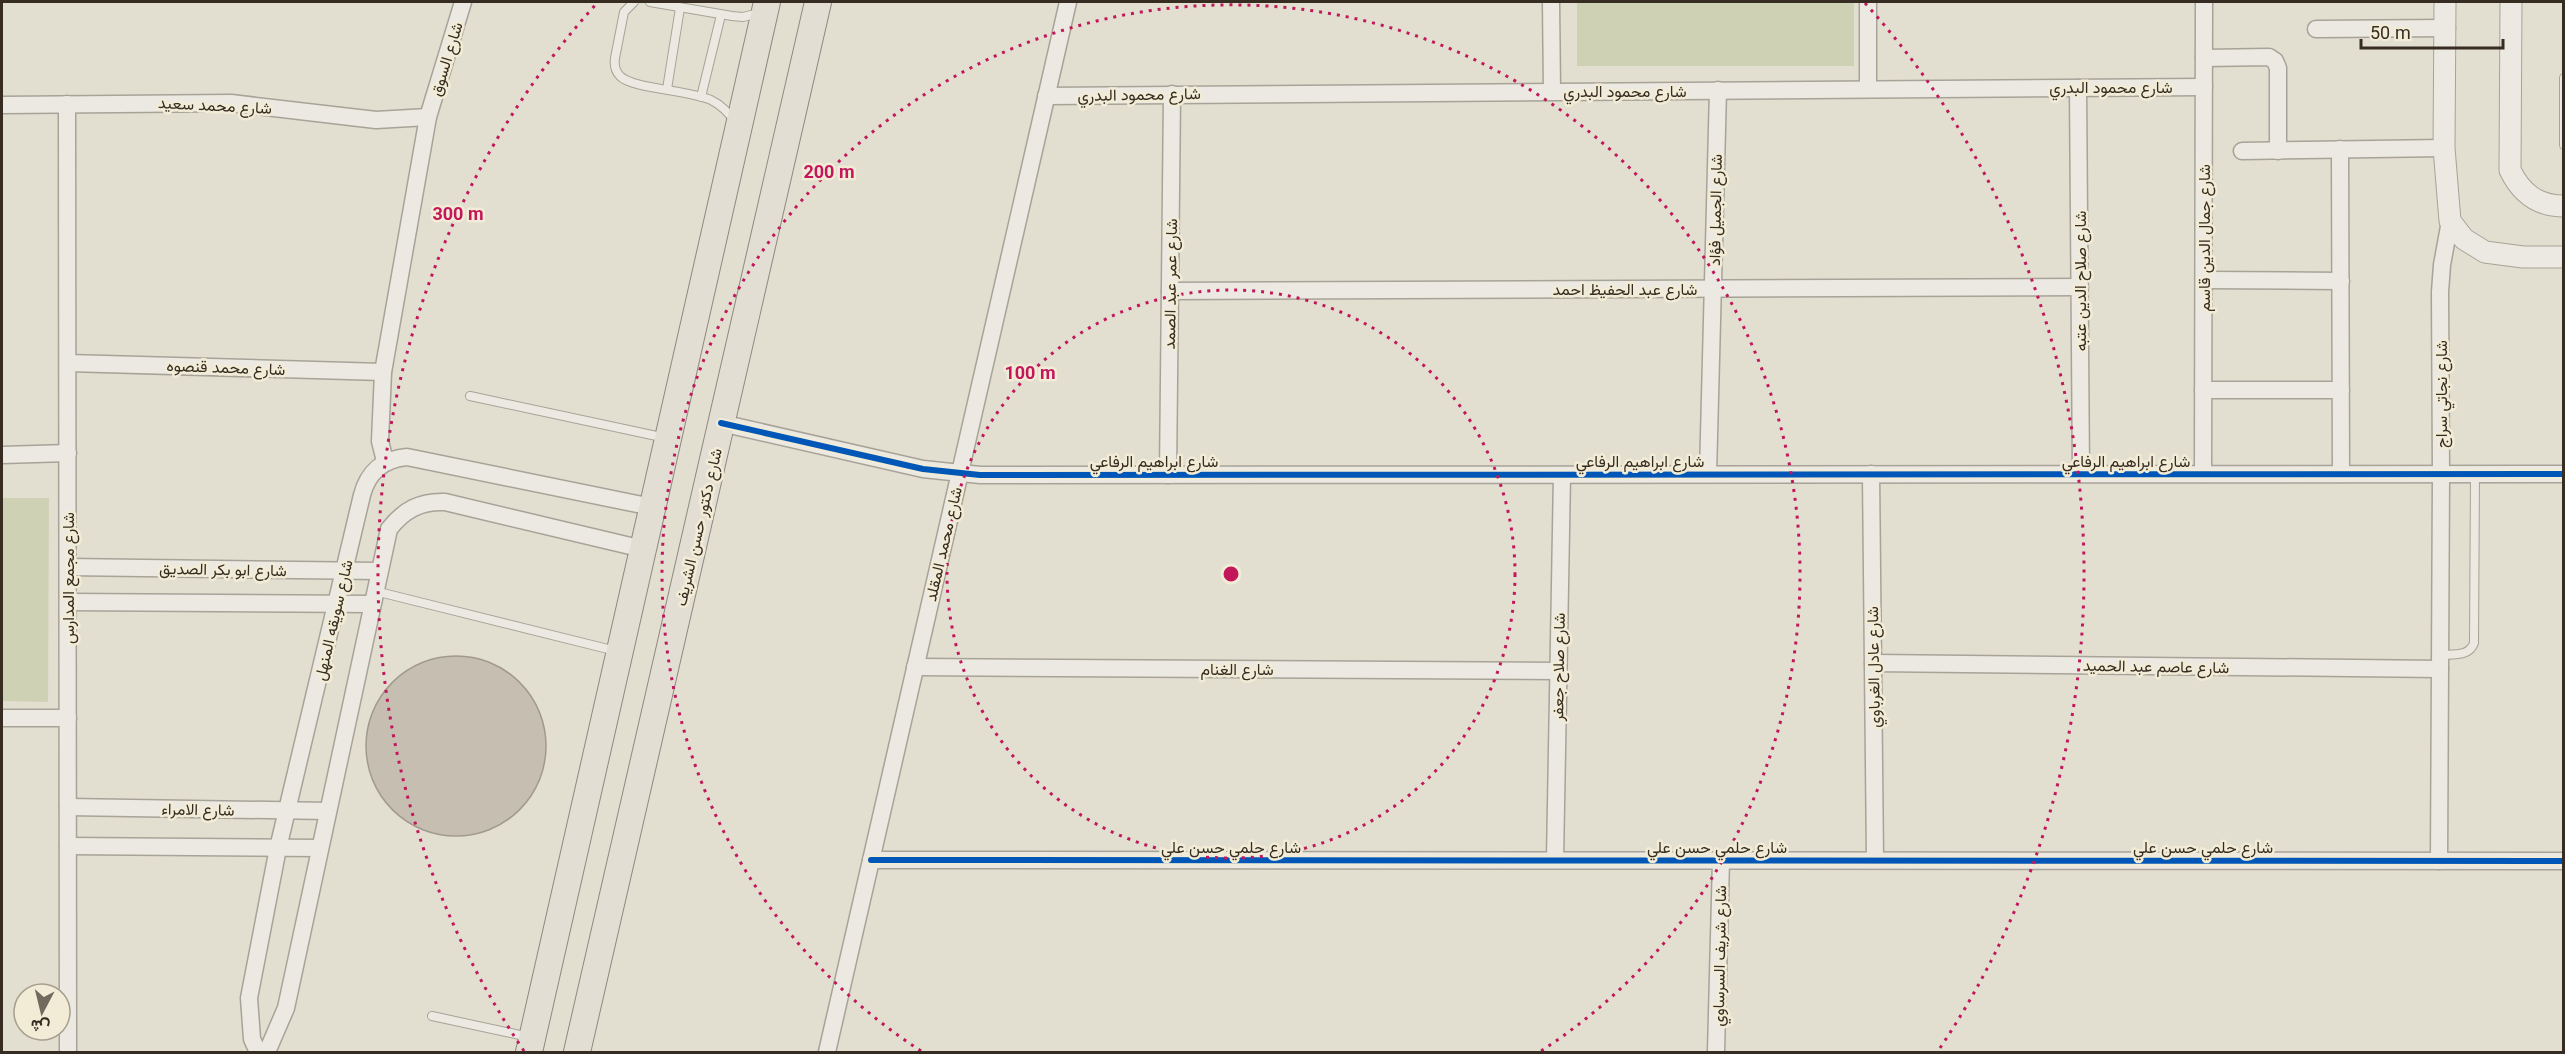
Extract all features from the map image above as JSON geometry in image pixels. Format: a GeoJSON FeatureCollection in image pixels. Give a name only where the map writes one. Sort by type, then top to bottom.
{"type":"FeatureCollection","features":[{"type":"Feature","properties":{"kind":"main road","name":"شارع دكتور حسن الشريف"},"geometry":{"type":"LineString","coordinates":[[577,1053],[818,2]]}},
{"type":"Feature","properties":{"kind":"main road"},"geometry":{"type":"LineString","coordinates":[[531,1045],[766,6]]}},
{"type":"Feature","properties":{"kind":"street","name":"شارع السوق"},"geometry":{"type":"LineString","coordinates":[[385,461],[380,441],[383,372],[428,117],[463,2]]}},
{"type":"Feature","properties":{"kind":"street","name":"شارع محمد المقلد"},"geometry":{"type":"LineString","coordinates":[[827,1053],[1068,2]]}},
{"type":"Feature","properties":{"kind":"street"},"geometry":{"type":"LineString","coordinates":[[1551,2],[1552,91]]}},
{"type":"Feature","properties":{"kind":"street"},"geometry":{"type":"LineString","coordinates":[[1868,2],[1868,89]]}},
{"type":"Feature","properties":{"kind":"street","name":"شارع جمال الدين قاسم"},"geometry":{"type":"LineString","coordinates":[[2203,474],[2204,2]]}},
{"type":"Feature","properties":{"kind":"street","name":"شارع نجاتي سراج"},"geometry":{"type":"LineString","coordinates":[[2439,861],[2440,292],[2450,220],[2444,148],[2447,28],[2445,2]]}},
{"type":"Feature","properties":{"kind":"street"},"geometry":{"type":"LineString","coordinates":[[2511,2],[2508,154],[2510,170],[2517,184],[2528,196],[2542,203],[2564,206]]}},
{"type":"Feature","properties":{"kind":"street"},"geometry":{"type":"LineString","coordinates":[[2316,29],[2447,28]]}},
{"type":"Feature","properties":{"kind":"street"},"geometry":{"type":"LineString","coordinates":[[2204,58],[2269,57],[2275,61],[2278,68],[2278,150]]}},
{"type":"Feature","properties":{"kind":"street","name":"شارع محمود البدري"},"geometry":{"type":"LineString","coordinates":[[1046,96],[2204,87]]}},
{"type":"Feature","properties":{"kind":"street","name":"شارع صلاح الدين عتبه"},"geometry":{"type":"LineString","coordinates":[[2078,88],[2081,474]]}},
{"type":"Feature","properties":{"kind":"street","name":"شارع الجميل فؤاد"},"geometry":{"type":"LineString","coordinates":[[1708,474],[1718,90]]}},
{"type":"Feature","properties":{"kind":"street","name":"شارع عمر عبد الصمد"},"geometry":{"type":"LineString","coordinates":[[1168,475],[1172,94]]}},
{"type":"Feature","properties":{"kind":"street","name":"شارع محمد سعيد"},"geometry":{"type":"LineString","coordinates":[[2,105],[231,103],[376,120],[428,117]]}},
{"type":"Feature","properties":{"kind":"street","name":"شارع مجمع المدارس"},"geometry":{"type":"LineString","coordinates":[[67,104],[68,1053]]}},
{"type":"Feature","properties":{"kind":"street"},"geometry":{"type":"LineString","coordinates":[[2242,151],[2444,148]]}},
{"type":"Feature","properties":{"kind":"street"},"geometry":{"type":"LineString","coordinates":[[2340,149],[2341,474]]}},
{"type":"Feature","properties":{"kind":"street"},"geometry":{"type":"LineString","coordinates":[[2450,220],[2464,239],[2485,252],[2523,257],[2564,257]]}},
{"type":"Feature","properties":{"kind":"street"},"geometry":{"type":"LineString","coordinates":[[2204,280],[2341,281]]}},
{"type":"Feature","properties":{"kind":"street","name":"شارع عبد الحفيظ احمد"},"geometry":{"type":"LineString","coordinates":[[1170,291],[2080,287]]}},
{"type":"Feature","properties":{"kind":"street","name":"شارع محمد قنصوه"},"geometry":{"type":"LineString","coordinates":[[68,363],[383,372]]}},
{"type":"Feature","properties":{"kind":"street"},"geometry":{"type":"LineString","coordinates":[[2204,390],[2341,390]]}},
{"type":"Feature","properties":{"kind":"street","name":"شارع ابراهيم الرفاعي"},"geometry":{"type":"LineString","coordinates":[[721,423],[922,469],[959,474],[2564,474]]}},
{"type":"Feature","properties":{"kind":"street"},"geometry":{"type":"LineString","coordinates":[[2,455],[68,453]]}},
{"type":"Feature","properties":{"kind":"street"},"geometry":{"type":"LineString","coordinates":[[385,461],[415,458],[652,507]]}},
{"type":"Feature","properties":{"kind":"street","name":"شارع سويقه المنهل"},"geometry":{"type":"LineString","coordinates":[[258,1053],[252,1039],[249,998],[278,848],[364,486],[374,470],[385,461]]}},
{"type":"Feature","properties":{"kind":"street","name":"شارع عادل الغرباوي"},"geometry":{"type":"LineString","coordinates":[[1871,474],[1875,860]]}},
{"type":"Feature","properties":{"kind":"street","name":"شارع صلاح جعفر"},"geometry":{"type":"LineString","coordinates":[[1555,860],[1562,475]]}},
{"type":"Feature","properties":{"kind":"street","name":"شارع سويقه المنهل"},"geometry":{"type":"LineString","coordinates":[[267,1053],[286,1008],[389,529],[406,512],[424,503],[435,501],[643,549]]}},
{"type":"Feature","properties":{"kind":"street","name":"شارع ابو بكر الصديق"},"geometry":{"type":"LineString","coordinates":[[68,567],[379,572]]}},
{"type":"Feature","properties":{"kind":"street","name":"شارع ابو بكر الصديق"},"geometry":{"type":"LineString","coordinates":[[68,602],[337,604],[373,597]]}},
{"type":"Feature","properties":{"kind":"street","name":"شارع عاصم عبد الحميد"},"geometry":{"type":"LineString","coordinates":[[1873,663],[2440,662]]}},
{"type":"Feature","properties":{"kind":"street","name":"شارع الغنام"},"geometry":{"type":"LineString","coordinates":[[915,667],[1558,671]]}},
{"type":"Feature","properties":{"kind":"street"},"geometry":{"type":"LineString","coordinates":[[2,718],[68,718]]}},
{"type":"Feature","properties":{"kind":"street","name":"شارع الامراء"},"geometry":{"type":"LineString","coordinates":[[68,807],[328,811]]}},
{"type":"Feature","properties":{"kind":"street"},"geometry":{"type":"LineString","coordinates":[[68,846],[320,848]]}},
{"type":"Feature","properties":{"kind":"street","name":"شارع حلمي حسن علي"},"geometry":{"type":"LineString","coordinates":[[871,860],[2564,861]]}},
{"type":"Feature","properties":{"kind":"street","name":"شارع شريف السرساوي"},"geometry":{"type":"LineString","coordinates":[[1716,1053],[1721,860]]}},
{"type":"Feature","properties":{"kind":"lane"},"geometry":{"type":"LineString","coordinates":[[634,2],[624,12],[615,58],[616,72],[626,81],[701,97],[720,105],[738,129]]}},
{"type":"Feature","properties":{"kind":"lane"},"geometry":{"type":"LineString","coordinates":[[651,2],[743,17],[766,6]]}},
{"type":"Feature","properties":{"kind":"lane"},"geometry":{"type":"LineString","coordinates":[[667,89],[680,8]]}},
{"type":"Feature","properties":{"kind":"lane"},"geometry":{"type":"LineString","coordinates":[[701,97],[721,15]]}},
{"type":"Feature","properties":{"kind":"lane"},"geometry":{"type":"LineString","coordinates":[[2564,78],[2564,145]]}},
{"type":"Feature","properties":{"kind":"lane"},"geometry":{"type":"LineString","coordinates":[[470,396],[668,439]]}},
{"type":"Feature","properties":{"kind":"lane"},"geometry":{"type":"LineString","coordinates":[[2440,662],[2466,653],[2474,643],[2475,474]]}},
{"type":"Feature","properties":{"kind":"lane"},"geometry":{"type":"LineString","coordinates":[[373,597],[620,651]]}},
{"type":"Feature","properties":{"kind":"lane"},"geometry":{"type":"LineString","coordinates":[[432,1016],[531,1045]]}},
{"type":"Feature","properties":{"kind":"green space"},"geometry":{"type":"Polygon","coordinates":[[[1577,2],[1854,2],[1854,66],[1577,66],[1577,2]]]}},
{"type":"Feature","properties":{"kind":"green space"},"geometry":{"type":"Polygon","coordinates":[[[2,498],[49,498],[48,702],[2,701],[2,498]]]}},
{"type":"Feature","properties":{"kind":"building"},"geometry":{"type":"Polygon","coordinates":[[[456,656],[474,657],[491,662],[520,682],[540,711],[545,728],[545,764],[540,781],[520,810],[491,830],[474,835],[456,836],[438,835],[421,830],[392,810],[372,781],[367,764],[366,746],[367,728],[372,711],[392,682],[421,662],[438,657],[456,656]]]}},
{"type":"Feature","properties":{"kind":"cycle path"},"geometry":{"type":"LineString","coordinates":[[721,423],[923,469],[980,475],[2564,474]]}},
{"type":"Feature","properties":{"kind":"cycle path"},"geometry":{"type":"LineString","coordinates":[[871,860],[2564,861]]}}]}
